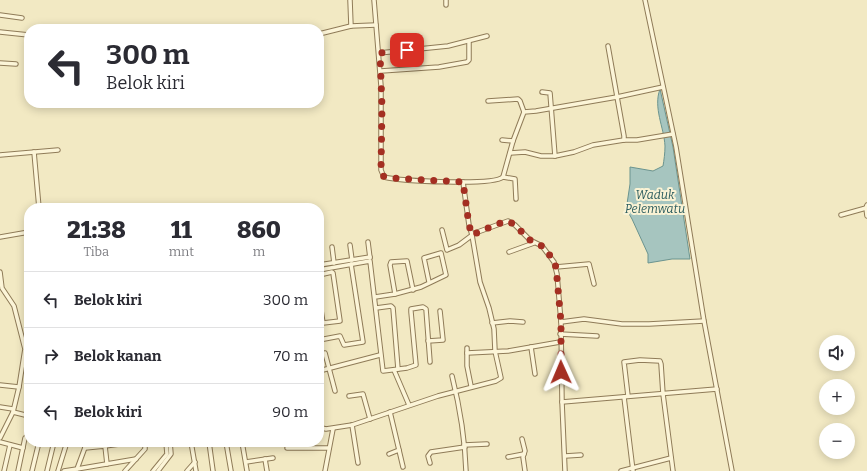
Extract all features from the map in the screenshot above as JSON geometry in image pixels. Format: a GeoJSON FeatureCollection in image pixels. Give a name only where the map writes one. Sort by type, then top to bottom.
{"type":"FeatureCollection","features":[{"type":"Feature","properties":{"kind":"street"},"geometry":{"type":"LineString","coordinates":[[350,0],[351,26]]}},
{"type":"Feature","properties":{"kind":"street"},"geometry":{"type":"LineString","coordinates":[[374,0],[380,53],[382,123],[381,170],[383,176],[391,178],[463,182],[491,181],[502,179],[503,177],[515,178],[516,199]]}},
{"type":"Feature","properties":{"kind":"street"},"geometry":{"type":"LineString","coordinates":[[446,0],[446,5]]}},
{"type":"Feature","properties":{"kind":"street"},"geometry":{"type":"LineString","coordinates":[[645,0],[673,134],[704,321],[732,471]]}},
{"type":"Feature","properties":{"kind":"street"},"geometry":{"type":"LineString","coordinates":[[0,15],[22,18]]}},
{"type":"Feature","properties":{"kind":"street"},"geometry":{"type":"LineString","coordinates":[[324,33],[351,26],[376,25]]}},
{"type":"Feature","properties":{"kind":"street"},"geometry":{"type":"LineString","coordinates":[[0,32],[24,34]]}},
{"type":"Feature","properties":{"kind":"street"},"geometry":{"type":"LineString","coordinates":[[380,53],[448,46],[487,36]]}},
{"type":"Feature","properties":{"kind":"street"},"geometry":{"type":"LineString","coordinates":[[380,71],[439,67],[467,62],[469,60],[469,41]]}},
{"type":"Feature","properties":{"kind":"street"},"geometry":{"type":"LineString","coordinates":[[608,46],[624,140]]}},
{"type":"Feature","properties":{"kind":"street"},"geometry":{"type":"LineString","coordinates":[[0,63],[16,64]]}},
{"type":"Feature","properties":{"kind":"street"},"geometry":{"type":"LineString","coordinates":[[524,112],[551,109],[663,87]]}},
{"type":"Feature","properties":{"kind":"street"},"geometry":{"type":"LineString","coordinates":[[542,92],[550,93],[555,156]]}},
{"type":"Feature","properties":{"kind":"street"},"geometry":{"type":"LineString","coordinates":[[488,101],[518,100],[520,101],[524,112],[513,141],[503,177]]}},
{"type":"Feature","properties":{"kind":"street"},"geometry":{"type":"LineString","coordinates":[[510,152],[525,152],[541,156],[555,156],[574,152],[593,145],[673,134]]}},
{"type":"Feature","properties":{"kind":"street"},"geometry":{"type":"LineString","coordinates":[[502,140],[513,141]]}},
{"type":"Feature","properties":{"kind":"street"},"geometry":{"type":"LineString","coordinates":[[0,156],[58,150]]}},
{"type":"Feature","properties":{"kind":"street"},"geometry":{"type":"LineString","coordinates":[[34,152],[39,203]]}},
{"type":"Feature","properties":{"kind":"street"},"geometry":{"type":"LineString","coordinates":[[324,429],[333,429],[352,425],[409,405],[472,386],[496,381],[500,378],[492,323],[480,282],[469,225],[463,182]]}},
{"type":"Feature","properties":{"kind":"street"},"geometry":{"type":"LineString","coordinates":[[841,215],[866,207],[867,216]]}},
{"type":"Feature","properties":{"kind":"street"},"geometry":{"type":"LineString","coordinates":[[442,230],[447,250],[459,245],[472,235],[505,221],[510,221],[534,242],[542,246],[552,258],[556,267],[561,322],[560,342],[565,471]]}},
{"type":"Feature","properties":{"kind":"street"},"geometry":{"type":"LineString","coordinates":[[0,237],[24,233]]}},
{"type":"Feature","properties":{"kind":"street"},"geometry":{"type":"LineString","coordinates":[[368,242],[383,371],[396,370],[416,365],[411,312],[413,308],[423,307],[426,310],[430,362]]}},
{"type":"Feature","properties":{"kind":"street"},"geometry":{"type":"LineString","coordinates":[[509,252],[534,242]]}},
{"type":"Feature","properties":{"kind":"street"},"geometry":{"type":"LineString","coordinates":[[324,339],[340,336],[344,346],[363,342],[351,262],[350,245]]}},
{"type":"Feature","properties":{"kind":"street"},"geometry":{"type":"LineString","coordinates":[[332,246],[334,262]]}},
{"type":"Feature","properties":{"kind":"street"},"geometry":{"type":"LineString","coordinates":[[375,298],[413,290],[446,275],[441,253],[424,258],[429,282]]}},
{"type":"Feature","properties":{"kind":"street"},"geometry":{"type":"LineString","coordinates":[[324,323],[340,321],[333,273],[325,274],[324,269],[370,259]]}},
{"type":"Feature","properties":{"kind":"street"},"geometry":{"type":"LineString","coordinates":[[395,294],[390,265],[391,262],[407,261],[413,290]]}},
{"type":"Feature","properties":{"kind":"street"},"geometry":{"type":"LineString","coordinates":[[324,264],[334,262],[351,262]]}},
{"type":"Feature","properties":{"kind":"street"},"geometry":{"type":"LineString","coordinates":[[556,267],[588,264],[594,284]]}},
{"type":"Feature","properties":{"kind":"street"},"geometry":{"type":"LineString","coordinates":[[0,272],[2,288],[14,306],[24,339]]}},
{"type":"Feature","properties":{"kind":"street"},"geometry":{"type":"LineString","coordinates":[[376,307],[391,306],[393,308],[396,370],[409,405]]}},
{"type":"Feature","properties":{"kind":"street"},"geometry":{"type":"LineString","coordinates":[[428,341],[443,340],[440,311]]}},
{"type":"Feature","properties":{"kind":"street"},"geometry":{"type":"LineString","coordinates":[[561,322],[584,319],[622,324],[704,321]]}},
{"type":"Feature","properties":{"kind":"street"},"geometry":{"type":"LineString","coordinates":[[492,323],[510,321],[523,322]]}},
{"type":"Feature","properties":{"kind":"street"},"geometry":{"type":"LineString","coordinates":[[560,334],[597,336]]}},
{"type":"Feature","properties":{"kind":"street"},"geometry":{"type":"LineString","coordinates":[[467,353],[508,351],[560,342]]}},
{"type":"Feature","properties":{"kind":"street"},"geometry":{"type":"LineString","coordinates":[[531,347],[535,374]]}},
{"type":"Feature","properties":{"kind":"street"},"geometry":{"type":"LineString","coordinates":[[467,348],[467,366],[472,386]]}},
{"type":"Feature","properties":{"kind":"street"},"geometry":{"type":"LineString","coordinates":[[325,353],[335,391]]}},
{"type":"Feature","properties":{"kind":"street"},"geometry":{"type":"LineString","coordinates":[[324,370],[380,355]]}},
{"type":"Feature","properties":{"kind":"street"},"geometry":{"type":"LineString","coordinates":[[633,470],[623,363],[625,361],[640,360],[660,362],[673,471]]}},
{"type":"Feature","properties":{"kind":"street"},"geometry":{"type":"LineString","coordinates":[[0,438],[13,411],[24,363]]}},
{"type":"Feature","properties":{"kind":"street"},"geometry":{"type":"LineString","coordinates":[[452,376],[463,423],[466,471]]}},
{"type":"Feature","properties":{"kind":"street"},"geometry":{"type":"LineString","coordinates":[[0,385],[19,386]]}},
{"type":"Feature","properties":{"kind":"street"},"geometry":{"type":"LineString","coordinates":[[562,402],[717,389]]}},
{"type":"Feature","properties":{"kind":"street"},"geometry":{"type":"LineString","coordinates":[[349,396],[363,394],[370,419]]}},
{"type":"Feature","properties":{"kind":"street"},"geometry":{"type":"LineString","coordinates":[[0,407],[24,414]]}},
{"type":"Feature","properties":{"kind":"street"},"geometry":{"type":"LineString","coordinates":[[390,412],[403,467]]}},
{"type":"Feature","properties":{"kind":"street"},"geometry":{"type":"LineString","coordinates":[[352,425],[358,463]]}},
{"type":"Feature","properties":{"kind":"street"},"geometry":{"type":"LineString","coordinates":[[325,471],[333,429]]}},
{"type":"Feature","properties":{"kind":"street"},"geometry":{"type":"LineString","coordinates":[[522,439],[525,451],[525,471]]}},
{"type":"Feature","properties":{"kind":"street"},"geometry":{"type":"LineString","coordinates":[[0,442],[23,448]]}},
{"type":"Feature","properties":{"kind":"street"},"geometry":{"type":"LineString","coordinates":[[18,471],[24,443]]}},
{"type":"Feature","properties":{"kind":"street"},"geometry":{"type":"LineString","coordinates":[[430,463],[428,456],[431,452],[464,446],[487,444]]}},
{"type":"Feature","properties":{"kind":"street"},"geometry":{"type":"LineString","coordinates":[[4,471],[10,445]]}},
{"type":"Feature","properties":{"kind":"street"},"geometry":{"type":"LineString","coordinates":[[32,471],[37,447]]}},
{"type":"Feature","properties":{"kind":"street"},"geometry":{"type":"LineString","coordinates":[[47,471],[53,447]]}},
{"type":"Feature","properties":{"kind":"street"},"geometry":{"type":"LineString","coordinates":[[58,471],[65,447]]}},
{"type":"Feature","properties":{"kind":"street"},"geometry":{"type":"LineString","coordinates":[[77,469],[85,448],[90,447]]}},
{"type":"Feature","properties":{"kind":"street"},"geometry":{"type":"LineString","coordinates":[[104,447],[107,464]]}},
{"type":"Feature","properties":{"kind":"street"},"geometry":{"type":"LineString","coordinates":[[125,471],[145,449],[145,447]]}},
{"type":"Feature","properties":{"kind":"street"},"geometry":{"type":"LineString","coordinates":[[153,471],[167,454],[166,447]]}},
{"type":"Feature","properties":{"kind":"street"},"geometry":{"type":"LineString","coordinates":[[158,471],[171,454],[170,447]]}},
{"type":"Feature","properties":{"kind":"street"},"geometry":{"type":"LineString","coordinates":[[192,447],[196,471]]}},
{"type":"Feature","properties":{"kind":"street"},"geometry":{"type":"LineString","coordinates":[[210,447],[214,471]]}},
{"type":"Feature","properties":{"kind":"street"},"geometry":{"type":"LineString","coordinates":[[227,447],[231,471]]}},
{"type":"Feature","properties":{"kind":"street"},"geometry":{"type":"LineString","coordinates":[[243,447],[247,471]]}},
{"type":"Feature","properties":{"kind":"street"},"geometry":{"type":"LineString","coordinates":[[287,448],[329,448]]}},
{"type":"Feature","properties":{"kind":"street"},"geometry":{"type":"LineString","coordinates":[[389,454],[399,450]]}},
{"type":"Feature","properties":{"kind":"street"},"geometry":{"type":"LineString","coordinates":[[508,457],[524,454]]}},
{"type":"Feature","properties":{"kind":"street"},"geometry":{"type":"LineString","coordinates":[[564,456],[581,455]]}},
{"type":"Feature","properties":{"kind":"street"},"geometry":{"type":"LineString","coordinates":[[246,462],[272,458]]}},
{"type":"Feature","properties":{"kind":"street"},"geometry":{"type":"LineString","coordinates":[[621,471],[633,470],[671,458]]}},
{"type":"Feature","properties":{"kind":"street"},"geometry":{"type":"LineString","coordinates":[[64,471],[136,459]]}},
{"type":"Feature","properties":{"kind":"street"},"geometry":{"type":"LineString","coordinates":[[265,459],[267,471]]}},
{"type":"Feature","properties":{"kind":"street"},"geometry":{"type":"LineString","coordinates":[[187,471],[195,462]]}},
{"type":"Feature","properties":{"kind":"water","name":"Waduk Pelemwatu"},"geometry":{"type":"Polygon","coordinates":[[[660,89],[673,147],[690,259],[672,259],[648,263],[648,254],[628,212],[627,204],[630,184],[630,167],[653,171],[663,166],[665,146],[658,110],[658,96],[660,89]]]}},
{"type":"Feature","properties":{"kind":"route"},"geometry":{"type":"LineString","coordinates":[[407,50],[380,53],[382,107],[381,170],[383,176],[431,181],[463,182],[469,225],[472,235],[475,232],[510,221],[526,237],[542,246],[552,258],[556,267],[561,322],[561,372]]}}]}
